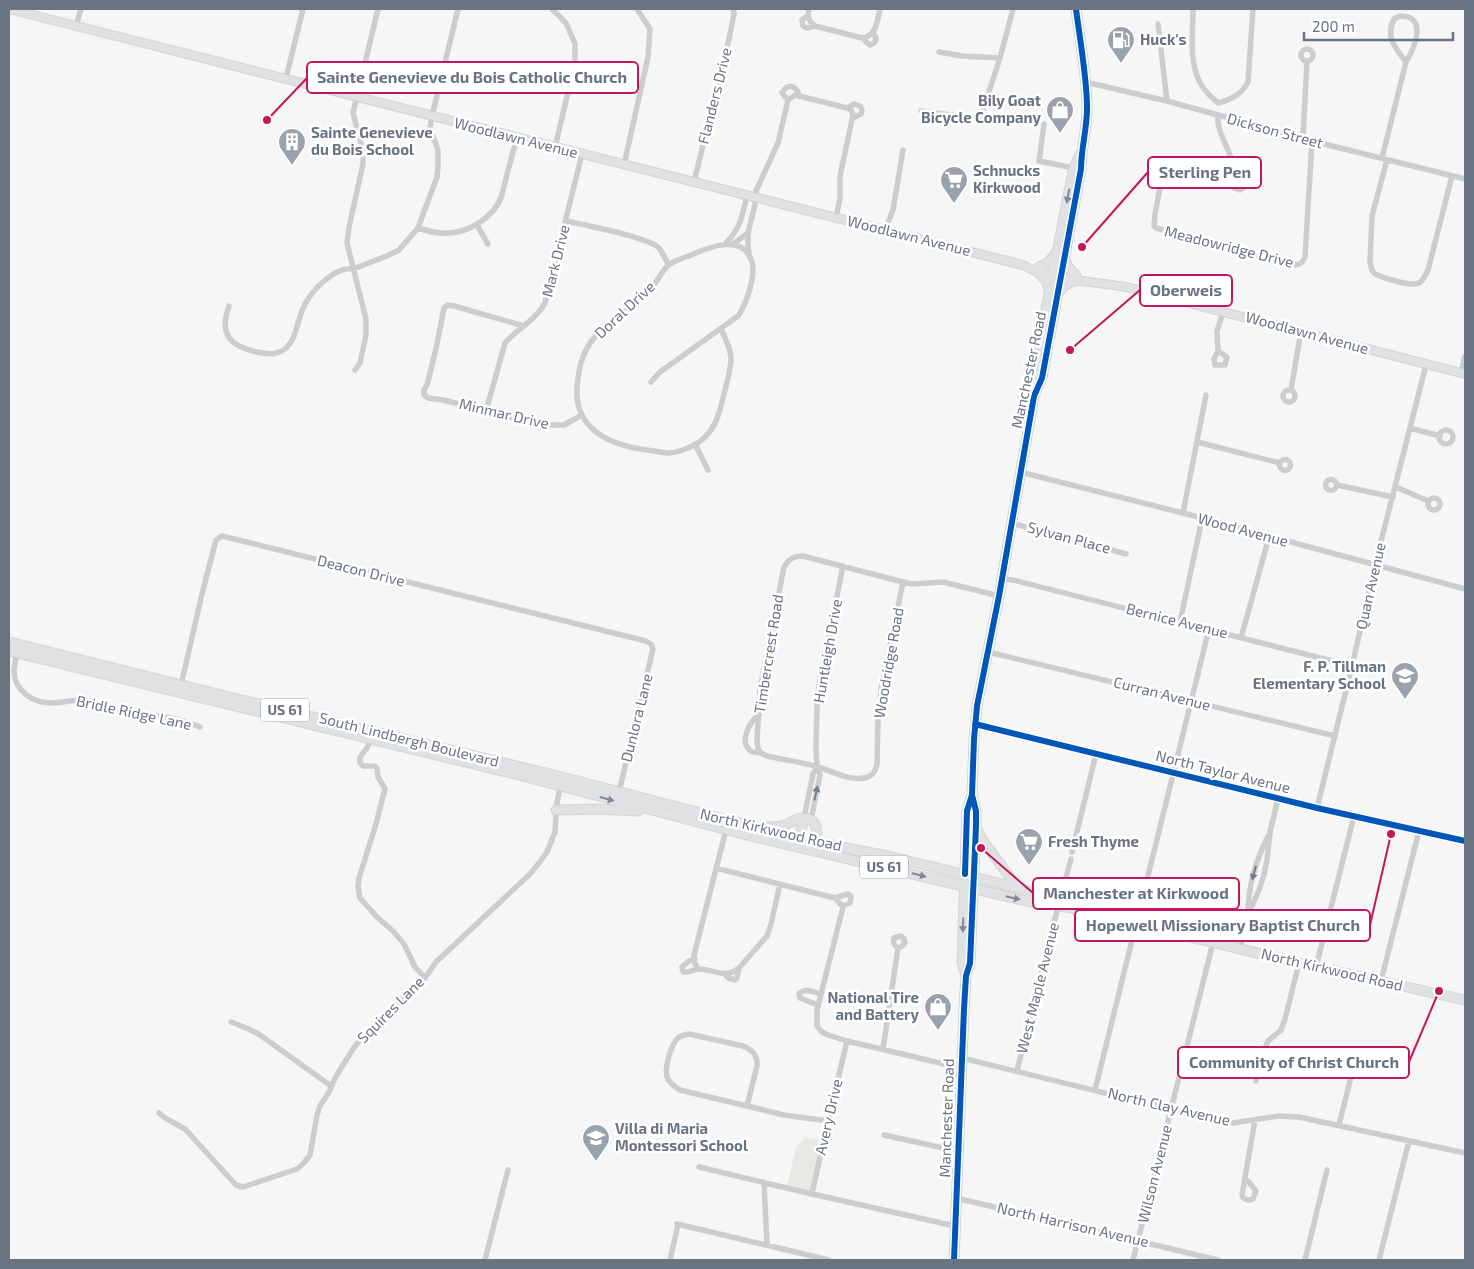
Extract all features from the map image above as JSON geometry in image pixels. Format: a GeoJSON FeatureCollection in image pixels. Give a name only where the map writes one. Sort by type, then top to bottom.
{"type":"FeatureCollection","features":[{"type":"Feature","properties":{"kind":"main road","name":"Manchester Road"},"geometry":{"type":"LineString","coordinates":[[1057,274],[1064,258],[1081,169],[1087,113],[1086,82],[1076,9]]}},
{"type":"Feature","properties":{"kind":"main road","name":"Manchester Road"},"geometry":{"type":"LineString","coordinates":[[954,1260],[961,1068],[966,976],[970,963],[967,810],[972,795],[975,724],[1034,396],[1042,378],[1057,274],[1057,251],[1074,168],[1082,150]]}},
{"type":"Feature","properties":{"kind":"main road"},"geometry":{"type":"LineString","coordinates":[[1057,251],[1048,263],[1039,269],[1054,292],[1075,279],[1064,258]]}},
{"type":"Feature","properties":{"kind":"main road","name":"South Lindbergh Boulevard"},"geometry":{"type":"LineString","coordinates":[[9,642],[561,782],[659,813],[690,816]]}},
{"type":"Feature","properties":{"kind":"main road","name":"South Lindbergh Boulevard"},"geometry":{"type":"LineString","coordinates":[[13,652],[371,739],[561,782],[619,792],[690,816]]}},
{"type":"Feature","properties":{"kind":"main road","name":"Manchester Road"},"geometry":{"type":"LineString","coordinates":[[969,876],[976,826],[976,811],[972,795]]}},
{"type":"Feature","properties":{"kind":"main road"},"geometry":{"type":"LineString","coordinates":[[556,810],[606,809],[659,813]]}},
{"type":"Feature","properties":{"kind":"main road","name":"North Kirkwood Road"},"geometry":{"type":"LineString","coordinates":[[690,816],[874,853],[1018,888],[1042,896],[1056,904]]}},
{"type":"Feature","properties":{"kind":"main road","name":"North Kirkwood Road"},"geometry":{"type":"LineString","coordinates":[[690,816],[726,830],[803,849],[1040,904],[1056,904],[1213,943],[1465,1000]]}},
{"type":"Feature","properties":{"kind":"main road"},"geometry":{"type":"LineString","coordinates":[[753,828],[781,826],[799,818],[808,819],[817,828],[816,838],[803,849],[801,831],[808,819]]}},
{"type":"Feature","properties":{"kind":"main road"},"geometry":{"type":"LineString","coordinates":[[976,826],[983,841],[1018,888]]}},
{"type":"Feature","properties":{"kind":"street","name":"Woodlawn Avenue"},"geometry":{"type":"LineString","coordinates":[[10,9],[1075,279],[1118,286],[1463,373]]}},
{"type":"Feature","properties":{"kind":"street"},"geometry":{"type":"LineString","coordinates":[[76,26],[81,9]]}},
{"type":"Feature","properties":{"kind":"street"},"geometry":{"type":"LineString","coordinates":[[286,78],[303,9]]}},
{"type":"Feature","properties":{"kind":"street"},"geometry":{"type":"LineString","coordinates":[[355,370],[360,362],[366,335],[366,319],[347,243],[363,164],[363,152],[352,113],[378,9]]}},
{"type":"Feature","properties":{"kind":"street"},"geometry":{"type":"LineString","coordinates":[[230,306],[225,325],[226,334],[232,342],[242,348],[269,354],[278,353],[292,342],[304,306],[316,287],[335,273],[348,268],[353,269],[399,250],[418,228],[437,177],[438,150],[430,128],[458,9]]}},
{"type":"Feature","properties":{"kind":"street"},"geometry":{"type":"LineString","coordinates":[[552,9],[566,23],[574,44],[574,63],[555,148]]}},
{"type":"Feature","properties":{"kind":"street"},"geometry":{"type":"LineString","coordinates":[[624,165],[646,67],[650,29],[637,9]]}},
{"type":"Feature","properties":{"kind":"street","name":"Flanders Drive"},"geometry":{"type":"LineString","coordinates":[[694,182],[729,39],[734,14],[733,9]]}},
{"type":"Feature","properties":{"kind":"street"},"geometry":{"type":"LineString","coordinates":[[809,9],[808,16],[811,23],[815,26],[869,36],[880,9]]}},
{"type":"Feature","properties":{"kind":"street"},"geometry":{"type":"LineString","coordinates":[[921,111],[980,120],[1000,58],[1013,9]]}},
{"type":"Feature","properties":{"kind":"street"},"geometry":{"type":"LineString","coordinates":[[1193,9],[1194,60],[1197,73],[1201,84],[1218,103]]}},
{"type":"Feature","properties":{"kind":"street"},"geometry":{"type":"LineString","coordinates":[[1218,103],[1237,97],[1248,82],[1253,9]]}},
{"type":"Feature","properties":{"kind":"street"},"geometry":{"type":"LineString","coordinates":[[1406,62],[1391,40],[1390,34],[1394,19],[1400,16],[1412,19],[1416,24],[1417,32],[1412,52],[1406,62],[1372,216],[1370,263],[1375,274],[1410,284],[1419,283],[1423,279],[1428,270],[1452,176]]}},
{"type":"Feature","properties":{"kind":"street"},"geometry":{"type":"LineString","coordinates":[[1158,24],[1167,101]]}},
{"type":"Feature","properties":{"kind":"street"},"geometry":{"type":"LineString","coordinates":[[939,52],[962,56],[1000,58]]}},
{"type":"Feature","properties":{"kind":"street"},"geometry":{"type":"LineString","coordinates":[[1303,138],[1307,61]]}},
{"type":"Feature","properties":{"kind":"street"},"geometry":{"type":"LineString","coordinates":[[443,75],[478,83],[497,76]]}},
{"type":"Feature","properties":{"kind":"street","name":"Dickson Street"},"geometry":{"type":"LineString","coordinates":[[1086,82],[1167,101],[1312,141],[1465,180]]}},
{"type":"Feature","properties":{"kind":"street"},"geometry":{"type":"LineString","coordinates":[[788,100],[782,93],[784,88],[788,86],[796,88],[799,95]]}},
{"type":"Feature","properties":{"kind":"street"},"geometry":{"type":"LineString","coordinates":[[725,244],[736,231],[751,196],[778,143],[788,100],[793,96],[799,95],[851,110],[853,118],[840,176],[840,198],[836,218]]}},
{"type":"Feature","properties":{"kind":"street"},"geometry":{"type":"LineString","coordinates":[[1218,103],[1217,124],[1233,169],[1243,180],[1243,188],[1240,190],[1234,188],[1230,180],[1223,177]]}},
{"type":"Feature","properties":{"kind":"street"},"geometry":{"type":"LineString","coordinates":[[847,108],[854,104],[860,106],[861,114],[853,118]]}},
{"type":"Feature","properties":{"kind":"street"},"geometry":{"type":"LineString","coordinates":[[1044,124],[1039,160],[1074,168]]}},
{"type":"Feature","properties":{"kind":"street"},"geometry":{"type":"LineString","coordinates":[[418,228],[448,233],[464,230],[476,225],[490,213],[500,198],[517,138]]}},
{"type":"Feature","properties":{"kind":"street","name":"Meadowridge Drive"},"geometry":{"type":"LineString","coordinates":[[1223,177],[1177,165],[1169,165],[1163,172],[1154,226],[1160,230],[1300,265],[1305,258],[1312,141]]}},
{"type":"Feature","properties":{"kind":"street"},"geometry":{"type":"LineString","coordinates":[[885,230],[893,210],[903,150]]}},
{"type":"Feature","properties":{"kind":"street","name":"Mark Drive"},"geometry":{"type":"LineString","coordinates":[[486,410],[505,343],[535,318],[546,303],[582,154]]}},
{"type":"Feature","properties":{"kind":"street"},"geometry":{"type":"LineString","coordinates":[[1223,177],[1230,175],[1233,169]]}},
{"type":"Feature","properties":{"kind":"street"},"geometry":{"type":"LineString","coordinates":[[651,382],[660,372],[738,316],[743,308],[753,267],[748,247],[751,196]]}},
{"type":"Feature","properties":{"kind":"street"},"geometry":{"type":"LineString","coordinates":[[566,220],[647,242],[658,247],[669,265]]}},
{"type":"Feature","properties":{"kind":"street"},"geometry":{"type":"LineString","coordinates":[[476,225],[488,244]]}},
{"type":"Feature","properties":{"kind":"street"},"geometry":{"type":"LineString","coordinates":[[734,244],[748,233]]}},
{"type":"Feature","properties":{"kind":"street"},"geometry":{"type":"LineString","coordinates":[[725,244],[739,246],[749,254]]}},
{"type":"Feature","properties":{"kind":"street","name":"Doral Drive"},"geometry":{"type":"LineString","coordinates":[[582,415],[576,396],[578,369],[588,345],[604,327],[650,290],[669,265],[701,251],[725,244]]}},
{"type":"Feature","properties":{"kind":"street","name":"Minmar Drive"},"geometry":{"type":"LineString","coordinates":[[524,326],[448,305],[444,308],[424,395],[428,398],[544,425],[564,425],[582,415]]}},
{"type":"Feature","properties":{"kind":"street"},"geometry":{"type":"LineString","coordinates":[[1218,351],[1217,331],[1223,312]]}},
{"type":"Feature","properties":{"kind":"street"},"geometry":{"type":"LineString","coordinates":[[582,415],[599,434],[626,446],[669,453],[695,444],[706,436],[714,424],[725,389],[731,360],[721,329]]}},
{"type":"Feature","properties":{"kind":"street"},"geometry":{"type":"LineString","coordinates":[[1290,390],[1301,332]]}},
{"type":"Feature","properties":{"kind":"street"},"geometry":{"type":"LineString","coordinates":[[1463,373],[1465,356]]}},
{"type":"Feature","properties":{"kind":"street","name":"Quan Avenue"},"geometry":{"type":"LineString","coordinates":[[1317,808],[1375,565],[1426,365]]}},
{"type":"Feature","properties":{"kind":"street"},"geometry":{"type":"LineString","coordinates":[[1183,513],[1206,395]]}},
{"type":"Feature","properties":{"kind":"street"},"geometry":{"type":"LineString","coordinates":[[1410,428],[1440,436]]}},
{"type":"Feature","properties":{"kind":"street"},"geometry":{"type":"LineString","coordinates":[[1197,442],[1280,463]]}},
{"type":"Feature","properties":{"kind":"street"},"geometry":{"type":"LineString","coordinates":[[695,444],[708,470]]}},
{"type":"Feature","properties":{"kind":"street","name":"Wood Avenue"},"geometry":{"type":"LineString","coordinates":[[1020,472],[1183,513],[1465,589]]}},
{"type":"Feature","properties":{"kind":"street"},"geometry":{"type":"LineString","coordinates":[[1337,485],[1393,497]]}},
{"type":"Feature","properties":{"kind":"street"},"geometry":{"type":"LineString","coordinates":[[1396,487],[1428,501]]}},
{"type":"Feature","properties":{"kind":"street"},"geometry":{"type":"LineString","coordinates":[[1180,622],[1202,519]]}},
{"type":"Feature","properties":{"kind":"street","name":"Sylvan Place"},"geometry":{"type":"LineString","coordinates":[[1011,523],[1126,554]]}},
{"type":"Feature","properties":{"kind":"street","name":"Deacon Drive"},"geometry":{"type":"LineString","coordinates":[[181,685],[216,540],[222,536],[635,638],[652,644]]}},
{"type":"Feature","properties":{"kind":"street"},"geometry":{"type":"LineString","coordinates":[[1241,638],[1269,537]]}},
{"type":"Feature","properties":{"kind":"street","name":"Timbercrest Road"},"geometry":{"type":"LineString","coordinates":[[761,753],[758,749],[757,740],[760,689],[784,567],[790,558],[797,556],[843,566]]}},
{"type":"Feature","properties":{"kind":"street"},"geometry":{"type":"LineString","coordinates":[[843,566],[912,584],[943,582],[999,596]]}},
{"type":"Feature","properties":{"kind":"street","name":"Huntleigh Drive"},"geometry":{"type":"LineString","coordinates":[[808,819],[820,775],[817,766],[817,706],[843,566]]}},
{"type":"Feature","properties":{"kind":"street","name":"Bernice Avenue"},"geometry":{"type":"LineString","coordinates":[[1002,579],[1014,580],[1352,666]]}},
{"type":"Feature","properties":{"kind":"street","name":"Woodridge Road"},"geometry":{"type":"LineString","coordinates":[[817,766],[854,778],[871,776],[875,771],[877,765],[881,690],[903,582]]}},
{"type":"Feature","properties":{"kind":"street"},"geometry":{"type":"LineString","coordinates":[[1095,1090],[1209,629]]}},
{"type":"Feature","properties":{"kind":"street","name":"Dunlora Lane"},"geometry":{"type":"LineString","coordinates":[[619,792],[654,650],[652,644]]}},
{"type":"Feature","properties":{"kind":"street","name":"Bridle Ridge Lane"},"geometry":{"type":"LineString","coordinates":[[13,652],[16,681],[23,692],[37,702],[54,703],[74,699],[90,701],[132,715],[166,717],[200,727]]}},
{"type":"Feature","properties":{"kind":"street","name":"Curran Avenue"},"geometry":{"type":"LineString","coordinates":[[988,652],[1335,736]]}},
{"type":"Feature","properties":{"kind":"street"},"geometry":{"type":"LineString","coordinates":[[759,715],[754,718],[747,728],[746,742],[748,748],[753,752],[767,756],[817,766]]}},
{"type":"Feature","properties":{"kind":"street","name":"North Taylor Avenue"},"geometry":{"type":"LineString","coordinates":[[975,724],[1317,808],[1465,841]]}},
{"type":"Feature","properties":{"kind":"street"},"geometry":{"type":"LineString","coordinates":[[371,739],[360,757],[360,763],[363,766],[374,766],[377,768],[378,777],[385,789],[359,878],[360,898],[404,944],[415,967],[425,978]]}},
{"type":"Feature","properties":{"kind":"street"},"geometry":{"type":"LineString","coordinates":[[1072,852],[1096,754]]}},
{"type":"Feature","properties":{"kind":"street","name":"Squires Lane"},"geometry":{"type":"LineString","coordinates":[[159,1113],[185,1129],[236,1185],[243,1187],[297,1169],[310,1155],[317,1115],[331,1086],[363,1036],[425,978],[436,962],[530,874],[547,852],[555,832],[556,810],[561,782]]}},
{"type":"Feature","properties":{"kind":"street"},"geometry":{"type":"LineString","coordinates":[[1248,915],[1264,875],[1270,832],[1278,798]]}},
{"type":"Feature","properties":{"kind":"street"},"geometry":{"type":"LineString","coordinates":[[1316,967],[1354,816]]}},
{"type":"Feature","properties":{"kind":"street"},"geometry":{"type":"LineString","coordinates":[[698,969],[694,958],[726,830]]}},
{"type":"Feature","properties":{"kind":"street"},"geometry":{"type":"LineString","coordinates":[[1381,981],[1419,831]]}},
{"type":"Feature","properties":{"kind":"street"},"geometry":{"type":"LineString","coordinates":[[1240,949],[1248,915],[1254,873],[1270,832]]}},
{"type":"Feature","properties":{"kind":"street","name":"West Maple Avenue"},"geometry":{"type":"LineString","coordinates":[[1017,1071],[1049,941],[1056,904],[1071,859]]}},
{"type":"Feature","properties":{"kind":"street"},"geometry":{"type":"LineString","coordinates":[[716,868],[835,898],[848,894],[851,896],[850,903],[842,906]]}},
{"type":"Feature","properties":{"kind":"street"},"geometry":{"type":"LineString","coordinates":[[694,958],[684,964],[682,967],[683,971],[688,972],[698,969],[725,974],[734,972],[739,968],[766,936],[771,924],[780,884]]}},
{"type":"Feature","properties":{"kind":"street"},"geometry":{"type":"LineString","coordinates":[[835,898],[842,906]]}},
{"type":"Feature","properties":{"kind":"street"},"geometry":{"type":"LineString","coordinates":[[842,906],[818,1005],[817,1026],[822,1032],[847,1041],[961,1068]]}},
{"type":"Feature","properties":{"kind":"street","name":"Wilson Avenue"},"geometry":{"type":"LineString","coordinates":[[1133,1260],[1213,943]]}},
{"type":"Feature","properties":{"kind":"street"},"geometry":{"type":"LineString","coordinates":[[883,1049],[898,948]]}},
{"type":"Feature","properties":{"kind":"street"},"geometry":{"type":"LineString","coordinates":[[1256,1081],[1259,1063],[1268,1041],[1281,1030],[1299,963]]}},
{"type":"Feature","properties":{"kind":"street"},"geometry":{"type":"LineString","coordinates":[[818,1005],[800,998],[799,994],[805,989],[821,994]]}},
{"type":"Feature","properties":{"kind":"street"},"geometry":{"type":"LineString","coordinates":[[231,1022],[259,1034],[331,1086]]}},
{"type":"Feature","properties":{"kind":"street"},"geometry":{"type":"LineString","coordinates":[[747,1106],[757,1060],[750,1050],[742,1046],[689,1034],[682,1035],[677,1039],[673,1044],[666,1072],[673,1086],[680,1090],[784,1116],[828,1121]]}},
{"type":"Feature","properties":{"kind":"street","name":"Avery Drive"},"geometry":{"type":"LineString","coordinates":[[812,1194],[847,1041]]}},
{"type":"Feature","properties":{"kind":"street"},"geometry":{"type":"LineString","coordinates":[[1339,1125],[1358,1049]]}},
{"type":"Feature","properties":{"kind":"street","name":"North Clay Avenue"},"geometry":{"type":"LineString","coordinates":[[962,1058],[1171,1110],[1233,1123],[1289,1116],[1465,1153]]}},
{"type":"Feature","properties":{"kind":"street"},"geometry":{"type":"LineString","coordinates":[[1245,1180],[1256,1120]]}},
{"type":"Feature","properties":{"kind":"street"},"geometry":{"type":"LineString","coordinates":[[884,1135],[948,1149],[958,1149]]}},
{"type":"Feature","properties":{"kind":"street"},"geometry":{"type":"LineString","coordinates":[[1379,1260],[1409,1141]]}},
{"type":"Feature","properties":{"kind":"street"},"geometry":{"type":"LineString","coordinates":[[700,1166],[812,1194],[955,1226]]}},
{"type":"Feature","properties":{"kind":"street"},"geometry":{"type":"LineString","coordinates":[[485,1260],[508,1170]]}},
{"type":"Feature","properties":{"kind":"street"},"geometry":{"type":"LineString","coordinates":[[1305,1260],[1327,1170]]}},
{"type":"Feature","properties":{"kind":"street"},"geometry":{"type":"LineString","coordinates":[[764,1182],[767,1245]]}},
{"type":"Feature","properties":{"kind":"street","name":"North Harrison Avenue"},"geometry":{"type":"LineString","coordinates":[[956,1198],[1218,1260]]}},
{"type":"Feature","properties":{"kind":"street"},"geometry":{"type":"LineString","coordinates":[[670,1260],[678,1225],[829,1260]]}},
{"type":"Feature","properties":{"kind":"shaded area"},"geometry":{"type":"Polygon","coordinates":[[[805,1137],[822,1140],[810,1192],[787,1186],[796,1148],[805,1137]]]}},
{"type":"Feature","properties":{"kind":"cycle path"},"geometry":{"type":"LineString","coordinates":[[954,1260],[964,1009],[966,976],[970,963],[976,826],[976,811],[972,795],[977,706],[999,596],[1034,396],[1042,378],[1081,169],[1087,104],[1076,9]]}},
{"type":"Feature","properties":{"kind":"cycle path"},"geometry":{"type":"LineString","coordinates":[[975,724],[1317,808],[1465,841]]}},
{"type":"Feature","properties":{"kind":"cycle path"},"geometry":{"type":"LineString","coordinates":[[965,874],[967,811],[972,795]]}},
{"type":"Feature","properties":{"kind":"place","name":"Huck's"},"geometry":{"type":"Point","coordinates":[1121,64]}},
{"type":"Feature","properties":{"kind":"place","name":"Sainte Genevieve du Bois Catholic Church"},"geometry":{"type":"Point","coordinates":[267,120]}},
{"type":"Feature","properties":{"kind":"place","name":"Bily Goat Bicycle Company"},"geometry":{"type":"Point","coordinates":[1060,134]}},
{"type":"Feature","properties":{"kind":"place","name":"Sainte Genevieve du Bois School"},"geometry":{"type":"Point","coordinates":[292,166]}},
{"type":"Feature","properties":{"kind":"place","name":"Schnucks Kirkwood"},"geometry":{"type":"Point","coordinates":[954,204]}},
{"type":"Feature","properties":{"kind":"place","name":"Sterling Pen"},"geometry":{"type":"Point","coordinates":[1082,247]}},
{"type":"Feature","properties":{"kind":"place","name":"Oberweis"},"geometry":{"type":"Point","coordinates":[1070,350]}},
{"type":"Feature","properties":{"kind":"place","name":"F. P. Tillman Elementary School"},"geometry":{"type":"Point","coordinates":[1405,700]}},
{"type":"Feature","properties":{"kind":"place","name":"Hopewell Missionary Baptist Church"},"geometry":{"type":"Point","coordinates":[1391,834]}},
{"type":"Feature","properties":{"kind":"place","name":"Manchester at Kirkwood"},"geometry":{"type":"Point","coordinates":[981,848]}},
{"type":"Feature","properties":{"kind":"place","name":"Fresh Thyme"},"geometry":{"type":"Point","coordinates":[1029,866]}},
{"type":"Feature","properties":{"kind":"place","name":"Community of Christ Church"},"geometry":{"type":"Point","coordinates":[1439,991]}},
{"type":"Feature","properties":{"kind":"place","name":"National Tire and Battery"},"geometry":{"type":"Point","coordinates":[938,1031]}},
{"type":"Feature","properties":{"kind":"place","name":"Villa di Maria Montessori School"},"geometry":{"type":"Point","coordinates":[596,1162]}}]}
